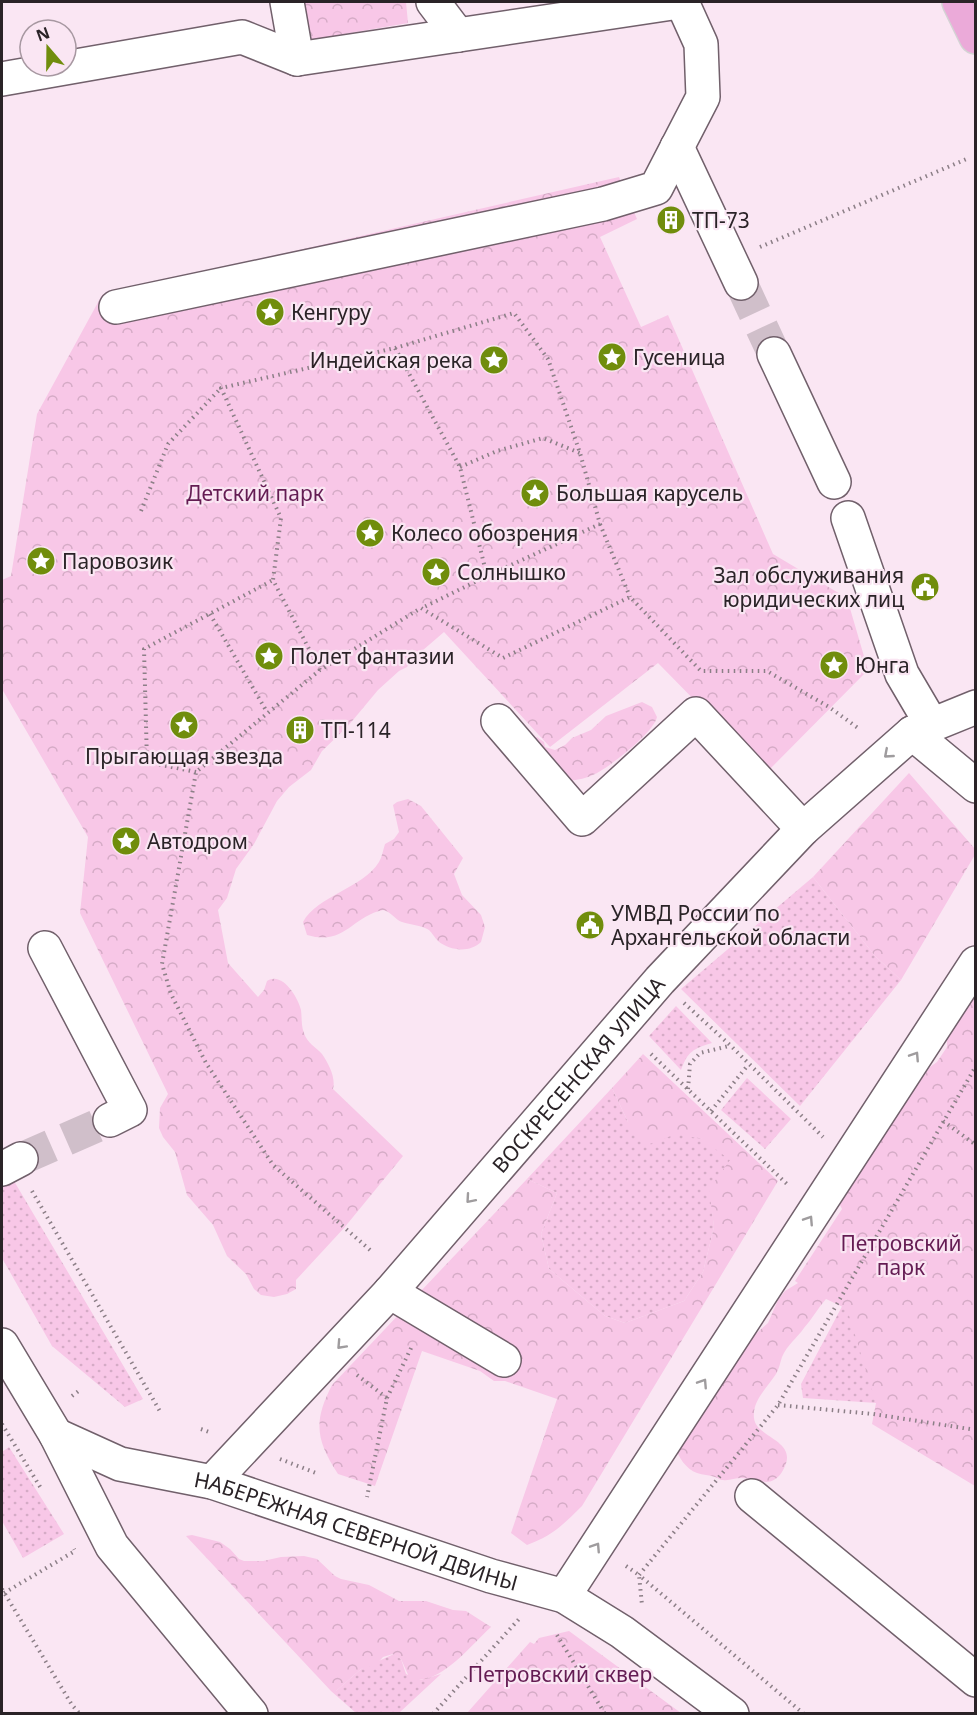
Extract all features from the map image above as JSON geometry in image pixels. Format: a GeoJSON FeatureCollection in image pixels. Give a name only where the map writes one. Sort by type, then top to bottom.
{"type":"FeatureCollection","features":[{"type":"Feature","properties":{"kind":"main road"},"geometry":{"type":"LineString","coordinates":[[959,2],[975,37]]}},
{"type":"Feature","properties":{"kind":"street"},"geometry":{"type":"LineString","coordinates":[[287,2],[297,59]]}},
{"type":"Feature","properties":{"kind":"street"},"geometry":{"type":"LineString","coordinates":[[433,2],[458,35]]}},
{"type":"Feature","properties":{"kind":"street"},"geometry":{"type":"LineString","coordinates":[[2,79],[242,37],[297,59],[680,2],[701,44],[702,97],[656,188],[611,202],[116,307]]}},
{"type":"Feature","properties":{"kind":"street"},"geometry":{"type":"LineString","coordinates":[[677,147],[736,272]]}},
{"type":"Feature","properties":{"kind":"street"},"geometry":{"type":"LineString","coordinates":[[774,354],[834,482]]}},
{"type":"Feature","properties":{"kind":"street"},"geometry":{"type":"LineString","coordinates":[[848,518],[922,729],[975,786]]}},
{"type":"Feature","properties":{"kind":"street","name":"ВОСКРЕСЕНСКАЯ УЛИЦА"},"geometry":{"type":"LineString","coordinates":[[212,1482],[390,1292],[660,980],[803,829],[922,729],[975,706]]}},
{"type":"Feature","properties":{"kind":"street"},"geometry":{"type":"LineString","coordinates":[[498,721],[582,819],[696,714],[803,829]]}},
{"type":"Feature","properties":{"kind":"street"},"geometry":{"type":"LineString","coordinates":[[45,948],[130,1110],[110,1120]]}},
{"type":"Feature","properties":{"kind":"street"},"geometry":{"type":"LineString","coordinates":[[564,1596],[975,963]]}},
{"type":"Feature","properties":{"kind":"street"},"geometry":{"type":"LineString","coordinates":[[390,1292],[504,1360]]}},
{"type":"Feature","properties":{"kind":"street"},"geometry":{"type":"LineString","coordinates":[[2,1345],[56,1435],[111,1546],[251,1713]]}},
{"type":"Feature","properties":{"kind":"street","name":"НАБЕРЕЖНАЯ СЕВЕРНОЙ ДВИНЫ"},"geometry":{"type":"LineString","coordinates":[[56,1435],[120,1464],[212,1482],[491,1576],[564,1596],[622,1632],[732,1713]]}},
{"type":"Feature","properties":{"kind":"street"},"geometry":{"type":"LineString","coordinates":[[752,1496],[975,1680]]}},
{"type":"Feature","properties":{"kind":"path"},"geometry":{"type":"LineString","coordinates":[[736,272],[969,158]]}},
{"type":"Feature","properties":{"kind":"path"},"geometry":{"type":"LineString","coordinates":[[141,511],[168,444],[221,388],[395,348],[514,313],[548,359],[580,453],[600,524],[630,597],[701,671],[767,671],[829,707],[858,728]]}},
{"type":"Feature","properties":{"kind":"path"},"geometry":{"type":"LineString","coordinates":[[395,348],[460,467],[487,576]]}},
{"type":"Feature","properties":{"kind":"path"},"geometry":{"type":"LineString","coordinates":[[221,388],[281,518],[273,580],[320,670]]}},
{"type":"Feature","properties":{"kind":"path"},"geometry":{"type":"LineString","coordinates":[[460,467],[497,451],[543,438],[580,453]]}},
{"type":"Feature","properties":{"kind":"path"},"geometry":{"type":"LineString","coordinates":[[369,1250],[273,1165],[206,1063],[171,994],[162,964],[195,772],[320,670],[421,608],[600,524]]}},
{"type":"Feature","properties":{"kind":"path"},"geometry":{"type":"LineString","coordinates":[[195,772],[147,762],[144,650],[273,580]]}},
{"type":"Feature","properties":{"kind":"path"},"geometry":{"type":"LineString","coordinates":[[421,608],[503,658],[630,597]]}},
{"type":"Feature","properties":{"kind":"path"},"geometry":{"type":"LineString","coordinates":[[210,614],[267,712]]}},
{"type":"Feature","properties":{"kind":"path"},"geometry":{"type":"LineString","coordinates":[[660,980],[730,1045],[846,1161]]}},
{"type":"Feature","properties":{"kind":"path"},"geometry":{"type":"LineString","coordinates":[[688,1090],[690,1064],[700,1053],[730,1045]]}},
{"type":"Feature","properties":{"kind":"path"},"geometry":{"type":"LineString","coordinates":[[651,1054],[815,1209]]}},
{"type":"Feature","properties":{"kind":"path"},"geometry":{"type":"LineString","coordinates":[[711,1111],[748,1065]]}},
{"type":"Feature","properties":{"kind":"path"},"geometry":{"type":"LineString","coordinates":[[804,1713],[639,1575],[778,1404],[975,1066]]}},
{"type":"Feature","properties":{"kind":"path"},"geometry":{"type":"LineString","coordinates":[[943,1121],[975,1145]]}},
{"type":"Feature","properties":{"kind":"path"},"geometry":{"type":"LineString","coordinates":[[13,1164],[162,1413]]}},
{"type":"Feature","properties":{"kind":"path"},"geometry":{"type":"LineString","coordinates":[[366,1502],[387,1398],[428,1315]]}},
{"type":"Feature","properties":{"kind":"path"},"geometry":{"type":"LineString","coordinates":[[357,1374],[387,1398]]}},
{"type":"Feature","properties":{"kind":"path"},"geometry":{"type":"LineString","coordinates":[[778,1404],[873,1414],[975,1430]]}},
{"type":"Feature","properties":{"kind":"path"},"geometry":{"type":"LineString","coordinates":[[2,1424],[44,1494]]}},
{"type":"Feature","properties":{"kind":"path"},"geometry":{"type":"LineString","coordinates":[[2,1437],[8,1434]]}},
{"type":"Feature","properties":{"kind":"path"},"geometry":{"type":"LineString","coordinates":[[75,1551],[3,1591],[72,1705],[80,1713]]}},
{"type":"Feature","properties":{"kind":"path"},"geometry":{"type":"LineString","coordinates":[[433,1713],[525,1612]]}},
{"type":"Feature","properties":{"kind":"path"},"geometry":{"type":"LineString","coordinates":[[553,1627],[605,1713]]}},
{"type":"Feature","properties":{"kind":"green space"},"geometry":{"type":"Polygon","coordinates":[[[302,2],[406,2],[408,23],[310,40],[302,2]]]}},
{"type":"Feature","properties":{"kind":"green space","name":"Детский парк"},"geometry":{"type":"Polygon","coordinates":[[[619,177],[637,219],[600,237],[641,327],[668,315],[773,554],[847,598],[868,670],[766,773],[658,663],[550,747],[444,632],[407,667],[399,671],[378,690],[348,726],[322,751],[311,770],[289,787],[277,801],[254,844],[236,869],[227,898],[218,910],[228,963],[258,997],[267,981],[278,979],[284,982],[293,992],[301,1010],[305,1036],[322,1054],[329,1067],[334,1080],[333,1089],[403,1156],[344,1228],[296,1280],[296,1289],[274,1297],[261,1295],[254,1289],[246,1274],[227,1256],[213,1225],[187,1195],[175,1152],[159,1128],[160,1108],[168,1094],[80,913],[88,837],[2,689],[2,580],[11,576],[37,414],[102,295],[619,177]]]}},
{"type":"Feature","properties":{"kind":"green space"},"geometry":{"type":"Polygon","coordinates":[[[642,702],[652,707],[657,717],[654,723],[640,740],[620,757],[589,777],[568,781],[533,740],[537,737],[544,742],[545,747],[555,750],[572,738],[591,730],[606,716],[642,702]]]}},
{"type":"Feature","properties":{"kind":"green space"},"geometry":{"type":"Polygon","coordinates":[[[909,773],[975,849],[976,853],[901,980],[875,956],[813,877],[909,773]]]}},
{"type":"Feature","properties":{"kind":"green space"},"geometry":{"type":"Polygon","coordinates":[[[408,799],[421,806],[463,858],[454,874],[462,895],[481,915],[485,927],[481,942],[471,948],[454,949],[438,941],[429,930],[400,921],[383,910],[363,918],[339,934],[330,937],[307,935],[303,922],[310,913],[329,898],[362,879],[379,862],[385,844],[394,839],[399,832],[393,805],[408,799]]]}},
{"type":"Feature","properties":{"kind":"green space"},"geometry":{"type":"Polygon","coordinates":[[[813,877],[875,956],[901,980],[800,1106],[681,989],[813,877]]]}},
{"type":"Feature","properties":{"kind":"green space","name":"Петровский парк"},"geometry":{"type":"Polygon","coordinates":[[[975,974],[975,1486],[872,1424],[876,1403],[847,1309],[826,1299],[787,1349],[776,1374],[755,1406],[754,1418],[757,1425],[782,1446],[786,1453],[787,1461],[782,1472],[773,1481],[763,1482],[747,1478],[722,1480],[689,1469],[675,1446],[749,1340],[768,1323],[778,1300],[785,1291],[798,1283],[795,1281],[842,1209],[839,1203],[907,1099],[947,1047],[947,1037],[975,974]]]}},
{"type":"Feature","properties":{"kind":"green space"},"geometry":{"type":"Polygon","coordinates":[[[676,1006],[712,1043],[692,1052],[681,1070],[649,1036],[676,1006]]]}},
{"type":"Feature","properties":{"kind":"green space"},"geometry":{"type":"Polygon","coordinates":[[[643,1054],[778,1181],[582,1506],[557,1529],[544,1538],[527,1545],[511,1533],[557,1399],[505,1381],[494,1381],[480,1371],[422,1351],[375,1486],[338,1474],[325,1451],[320,1431],[322,1410],[332,1385],[527,1179],[557,1193],[541,1234],[549,1269],[605,1316],[625,1323],[684,1301],[703,1272],[714,1227],[709,1189],[730,1160],[702,1139],[676,1134],[647,1145],[628,1122],[612,1088],[643,1054]]]}},
{"type":"Feature","properties":{"kind":"green space"},"geometry":{"type":"Polygon","coordinates":[[[747,1078],[791,1119],[765,1149],[721,1110],[747,1078]]]}},
{"type":"Feature","properties":{"kind":"green space"},"geometry":{"type":"Polygon","coordinates":[[[612,1088],[628,1122],[703,1139],[731,1160],[710,1189],[714,1227],[703,1272],[684,1301],[625,1323],[605,1316],[549,1269],[541,1234],[557,1193],[527,1179],[612,1088]]]}},
{"type":"Feature","properties":{"kind":"green space"},"geometry":{"type":"Polygon","coordinates":[[[11,1176],[143,1399],[125,1407],[52,1346],[2,1258],[2,1181],[11,1176]]]}},
{"type":"Feature","properties":{"kind":"green space"},"geometry":{"type":"Polygon","coordinates":[[[848,1295],[891,1404],[803,1398],[801,1384],[848,1295]]]}},
{"type":"Feature","properties":{"kind":"green space"},"geometry":{"type":"Polygon","coordinates":[[[9,1447],[64,1534],[23,1558],[2,1521],[2,1452],[9,1447]]]}},
{"type":"Feature","properties":{"kind":"green space"},"geometry":{"type":"Polygon","coordinates":[[[192,1535],[220,1542],[244,1561],[304,1556],[317,1559],[341,1579],[369,1585],[399,1601],[426,1601],[453,1610],[466,1611],[491,1627],[454,1663],[432,1677],[421,1680],[410,1679],[401,1659],[393,1654],[383,1657],[376,1665],[361,1669],[336,1691],[331,1691],[186,1536],[192,1535]]]}},
{"type":"Feature","properties":{"kind":"green space","name":"Петровский сквер"},"geometry":{"type":"Polygon","coordinates":[[[569,1631],[681,1713],[467,1713],[530,1642],[534,1644],[539,1638],[569,1631]]]}},
{"type":"Feature","properties":{"kind":"green space"},"geometry":{"type":"Polygon","coordinates":[[[394,1654],[401,1659],[406,1674],[421,1680],[441,1674],[399,1713],[356,1713],[331,1691],[336,1691],[361,1669],[394,1654]]]}},
{"type":"Feature","properties":{"kind":"tunnel"},"geometry":{"type":"LineString","coordinates":[[741,283],[774,354]]}},
{"type":"Feature","properties":{"kind":"tunnel"},"geometry":{"type":"LineString","coordinates":[[21,1159],[110,1120]]}},
{"type":"Feature","properties":{"kind":"place","name":"ТП-73"},"geometry":{"type":"Point","coordinates":[671,220]}},
{"type":"Feature","properties":{"kind":"place","name":"Кенгуру"},"geometry":{"type":"Point","coordinates":[270,312]}},
{"type":"Feature","properties":{"kind":"place","name":"Гусеница"},"geometry":{"type":"Point","coordinates":[612,357]}},
{"type":"Feature","properties":{"kind":"place","name":"Индейская река"},"geometry":{"type":"Point","coordinates":[494,360]}},
{"type":"Feature","properties":{"kind":"place","name":"Большая карусель"},"geometry":{"type":"Point","coordinates":[535,493]}},
{"type":"Feature","properties":{"kind":"place","name":"Колесо обозрения"},"geometry":{"type":"Point","coordinates":[370,533]}},
{"type":"Feature","properties":{"kind":"place","name":"Паровозик"},"geometry":{"type":"Point","coordinates":[41,561]}},
{"type":"Feature","properties":{"kind":"place","name":"Солнышко"},"geometry":{"type":"Point","coordinates":[436,572]}},
{"type":"Feature","properties":{"kind":"place","name":"Зал обслуживания юридических лиц"},"geometry":{"type":"Point","coordinates":[925,587]}},
{"type":"Feature","properties":{"kind":"place","name":"Полет фантазии"},"geometry":{"type":"Point","coordinates":[269,656]}},
{"type":"Feature","properties":{"kind":"place","name":"Юнга"},"geometry":{"type":"Point","coordinates":[834,665]}},
{"type":"Feature","properties":{"kind":"place","name":"Прыгающая звезда"},"geometry":{"type":"Point","coordinates":[184,725]}},
{"type":"Feature","properties":{"kind":"place","name":"ТП-114"},"geometry":{"type":"Point","coordinates":[300,730]}},
{"type":"Feature","properties":{"kind":"place","name":"Автодром"},"geometry":{"type":"Point","coordinates":[126,841]}},
{"type":"Feature","properties":{"kind":"place","name":"УМВД России по Архангельской области"},"geometry":{"type":"Point","coordinates":[590,925]}}]}
